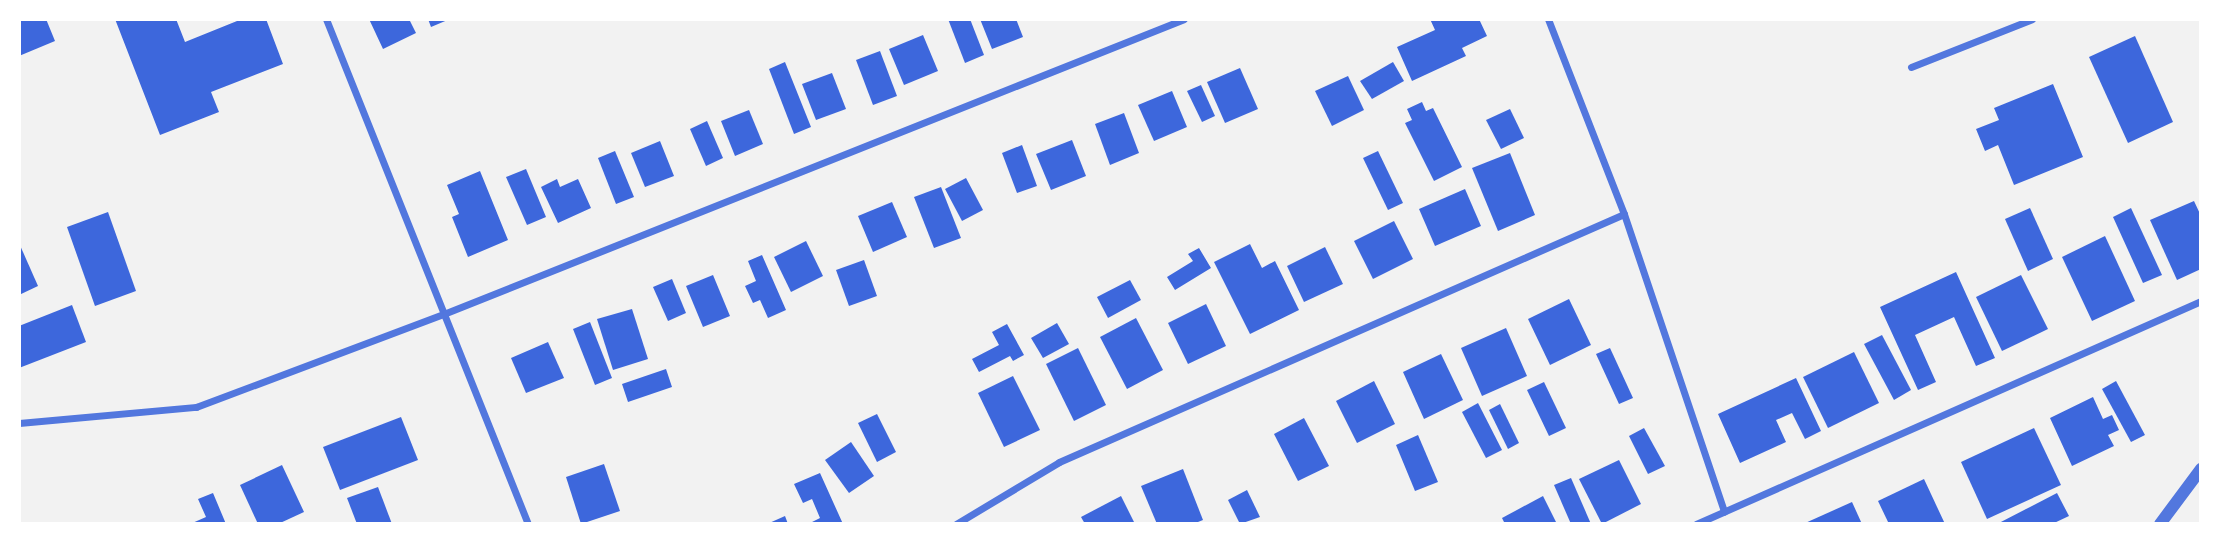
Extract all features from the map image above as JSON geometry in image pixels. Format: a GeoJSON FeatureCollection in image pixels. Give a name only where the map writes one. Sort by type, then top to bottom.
{"type":"FeatureCollection","features":[{"type":"Feature","properties":{"kind":"street"},"geometry":{"type":"LineString","coordinates":[[326,19],[446,313],[528,524]]}},
{"type":"Feature","properties":{"kind":"street"},"geometry":{"type":"LineString","coordinates":[[19,423],[196,407],[446,313],[1184,19]]}},
{"type":"Feature","properties":{"kind":"street"},"geometry":{"type":"LineString","coordinates":[[1548,19],[1623,214],[1724,512]]}},
{"type":"Feature","properties":{"kind":"street"},"geometry":{"type":"LineString","coordinates":[[1911,67],[2032,19]]}},
{"type":"Feature","properties":{"kind":"street"},"geometry":{"type":"LineString","coordinates":[[956,524],[1059,462],[1623,214]]}},
{"type":"Feature","properties":{"kind":"street"},"geometry":{"type":"LineString","coordinates":[[1696,524],[2201,301]]}},
{"type":"Feature","properties":{"kind":"street"},"geometry":{"type":"LineString","coordinates":[[2160,524],[2201,469]]}},
{"type":"Feature","properties":{"kind":"building"},"geometry":{"type":"Polygon","coordinates":[[[19,19],[46,19],[55,41],[19,56],[19,19]]]}},
{"type":"Feature","properties":{"kind":"building"},"geometry":{"type":"Polygon","coordinates":[[[115,19],[176,19],[185,42],[242,19],[266,19],[283,64],[211,92],[219,112],[160,135],[115,19]]]}},
{"type":"Feature","properties":{"kind":"building"},"geometry":{"type":"Polygon","coordinates":[[[369,19],[409,19],[416,33],[383,49],[369,19]]]}},
{"type":"Feature","properties":{"kind":"building"},"geometry":{"type":"Polygon","coordinates":[[[428,19],[450,19],[431,27],[428,19]]]}},
{"type":"Feature","properties":{"kind":"building"},"geometry":{"type":"Polygon","coordinates":[[[948,19],[970,19],[984,55],[965,63],[948,19]]]}},
{"type":"Feature","properties":{"kind":"building"},"geometry":{"type":"Polygon","coordinates":[[[980,19],[1016,19],[1023,37],[992,49],[980,19]]]}},
{"type":"Feature","properties":{"kind":"building"},"geometry":{"type":"Polygon","coordinates":[[[1430,19],[1479,19],[1487,36],[1462,48],[1466,56],[1412,81],[1397,47],[1435,30],[1430,19]]]}},
{"type":"Feature","properties":{"kind":"building"},"geometry":{"type":"Polygon","coordinates":[[[923,35],[938,71],[904,85],[889,49],[923,35]]]}},
{"type":"Feature","properties":{"kind":"building"},"geometry":{"type":"Polygon","coordinates":[[[2135,36],[2173,122],[2128,143],[2089,57],[2135,36]]]}},
{"type":"Feature","properties":{"kind":"building"},"geometry":{"type":"Polygon","coordinates":[[[880,51],[897,96],[873,105],[856,60],[880,51]]]}},
{"type":"Feature","properties":{"kind":"building"},"geometry":{"type":"Polygon","coordinates":[[[785,62],[811,127],[794,134],[769,69],[785,62]]]}},
{"type":"Feature","properties":{"kind":"building"},"geometry":{"type":"Polygon","coordinates":[[[1393,62],[1404,81],[1372,99],[1360,81],[1393,62]]]}},
{"type":"Feature","properties":{"kind":"building"},"geometry":{"type":"Polygon","coordinates":[[[1240,68],[1258,109],[1225,123],[1207,82],[1240,68]]]}},
{"type":"Feature","properties":{"kind":"building"},"geometry":{"type":"Polygon","coordinates":[[[832,73],[846,109],[816,120],[802,84],[832,73]]]}},
{"type":"Feature","properties":{"kind":"building"},"geometry":{"type":"Polygon","coordinates":[[[1348,76],[1364,110],[1332,126],[1315,91],[1348,76]]]}},
{"type":"Feature","properties":{"kind":"building"},"geometry":{"type":"Polygon","coordinates":[[[2053,84],[2083,157],[2014,185],[1998,145],[1985,151],[1976,129],[1999,120],[1994,108],[2053,84]]]}},
{"type":"Feature","properties":{"kind":"building"},"geometry":{"type":"Polygon","coordinates":[[[1201,85],[1215,116],[1202,122],[1187,91],[1201,85]]]}},
{"type":"Feature","properties":{"kind":"building"},"geometry":{"type":"Polygon","coordinates":[[[1172,91],[1187,127],[1154,141],[1138,105],[1172,91]]]}},
{"type":"Feature","properties":{"kind":"building"},"geometry":{"type":"Polygon","coordinates":[[[1422,102],[1426,111],[1433,108],[1462,167],[1434,181],[1405,123],[1412,120],[1407,109],[1422,102]]]}},
{"type":"Feature","properties":{"kind":"building"},"geometry":{"type":"Polygon","coordinates":[[[1510,109],[1524,138],[1501,149],[1486,120],[1510,109]]]}},
{"type":"Feature","properties":{"kind":"building"},"geometry":{"type":"Polygon","coordinates":[[[749,110],[763,144],[735,156],[721,121],[749,110]]]}},
{"type":"Feature","properties":{"kind":"building"},"geometry":{"type":"Polygon","coordinates":[[[1124,113],[1139,153],[1110,165],[1095,124],[1124,113]]]}},
{"type":"Feature","properties":{"kind":"building"},"geometry":{"type":"Polygon","coordinates":[[[707,121],[723,158],[706,166],[690,129],[707,121]]]}},
{"type":"Feature","properties":{"kind":"building"},"geometry":{"type":"Polygon","coordinates":[[[1072,140],[1086,176],[1051,190],[1036,154],[1072,140]]]}},
{"type":"Feature","properties":{"kind":"building"},"geometry":{"type":"Polygon","coordinates":[[[660,141],[674,176],[645,187],[631,153],[660,141]]]}},
{"type":"Feature","properties":{"kind":"building"},"geometry":{"type":"Polygon","coordinates":[[[1022,145],[1037,186],[1017,193],[1002,153],[1022,145]]]}},
{"type":"Feature","properties":{"kind":"building"},"geometry":{"type":"Polygon","coordinates":[[[615,151],[634,197],[616,204],[598,158],[615,151]]]}},
{"type":"Feature","properties":{"kind":"building"},"geometry":{"type":"Polygon","coordinates":[[[1378,151],[1403,203],[1388,210],[1363,158],[1378,151]]]}},
{"type":"Feature","properties":{"kind":"building"},"geometry":{"type":"Polygon","coordinates":[[[1510,153],[1535,215],[1498,231],[1472,168],[1510,153]]]}},
{"type":"Feature","properties":{"kind":"building"},"geometry":{"type":"Polygon","coordinates":[[[526,169],[546,217],[527,225],[506,177],[526,169]]]}},
{"type":"Feature","properties":{"kind":"building"},"geometry":{"type":"Polygon","coordinates":[[[480,171],[508,240],[468,257],[452,217],[459,214],[447,185],[480,171]]]}},
{"type":"Feature","properties":{"kind":"building"},"geometry":{"type":"Polygon","coordinates":[[[966,178],[983,210],[962,221],[945,189],[966,178]]]}},
{"type":"Feature","properties":{"kind":"building"},"geometry":{"type":"Polygon","coordinates":[[[557,179],[560,187],[578,179],[591,208],[558,223],[541,187],[557,179]]]}},
{"type":"Feature","properties":{"kind":"building"},"geometry":{"type":"Polygon","coordinates":[[[941,187],[961,238],[934,248],[914,197],[941,187]]]}},
{"type":"Feature","properties":{"kind":"building"},"geometry":{"type":"Polygon","coordinates":[[[1465,189],[1481,226],[1435,246],[1419,209],[1465,189]]]}},
{"type":"Feature","properties":{"kind":"building"},"geometry":{"type":"Polygon","coordinates":[[[2194,201],[2201,216],[2201,269],[2177,280],[2150,220],[2194,201]]]}},
{"type":"Feature","properties":{"kind":"building"},"geometry":{"type":"Polygon","coordinates":[[[892,202],[907,237],[873,252],[858,216],[892,202]]]}},
{"type":"Feature","properties":{"kind":"building"},"geometry":{"type":"Polygon","coordinates":[[[2030,208],[2053,259],[2028,271],[2005,219],[2030,208]]]}},
{"type":"Feature","properties":{"kind":"building"},"geometry":{"type":"Polygon","coordinates":[[[2131,208],[2162,275],[2143,283],[2113,217],[2131,208]]]}},
{"type":"Feature","properties":{"kind":"building"},"geometry":{"type":"Polygon","coordinates":[[[108,212],[136,291],[95,306],[67,227],[108,212]]]}},
{"type":"Feature","properties":{"kind":"building"},"geometry":{"type":"Polygon","coordinates":[[[1394,221],[1413,259],[1373,279],[1354,241],[1394,221]]]}},
{"type":"Feature","properties":{"kind":"building"},"geometry":{"type":"Polygon","coordinates":[[[2105,236],[2135,301],[2092,321],[2062,257],[2105,236]]]}},
{"type":"Feature","properties":{"kind":"building"},"geometry":{"type":"Polygon","coordinates":[[[806,241],[823,276],[791,292],[774,257],[806,241]]]}},
{"type":"Feature","properties":{"kind":"building"},"geometry":{"type":"Polygon","coordinates":[[[19,243],[38,286],[19,295],[19,243]]]}},
{"type":"Feature","properties":{"kind":"building"},"geometry":{"type":"Polygon","coordinates":[[[1250,244],[1262,268],[1275,261],[1299,310],[1250,334],[1214,262],[1250,244]]]}},
{"type":"Feature","properties":{"kind":"building"},"geometry":{"type":"Polygon","coordinates":[[[1325,247],[1343,284],[1304,302],[1287,266],[1325,247]]]}},
{"type":"Feature","properties":{"kind":"building"},"geometry":{"type":"Polygon","coordinates":[[[1199,248],[1211,268],[1175,290],[1167,277],[1193,261],[1188,254],[1199,248]]]}},
{"type":"Feature","properties":{"kind":"building"},"geometry":{"type":"Polygon","coordinates":[[[762,255],[786,310],[768,318],[760,300],[753,303],[745,286],[756,281],[748,261],[762,255]]]}},
{"type":"Feature","properties":{"kind":"building"},"geometry":{"type":"Polygon","coordinates":[[[864,260],[877,296],[849,306],[836,270],[864,260]]]}},
{"type":"Feature","properties":{"kind":"building"},"geometry":{"type":"Polygon","coordinates":[[[1956,272],[1995,358],[1976,366],[1954,317],[1915,335],[1936,382],[1918,390],[1880,307],[1956,272]]]}},
{"type":"Feature","properties":{"kind":"building"},"geometry":{"type":"Polygon","coordinates":[[[713,275],[730,316],[703,327],[686,286],[713,275]]]}},
{"type":"Feature","properties":{"kind":"building"},"geometry":{"type":"Polygon","coordinates":[[[2021,275],[2048,329],[2002,351],[1976,297],[2021,275]]]}},
{"type":"Feature","properties":{"kind":"building"},"geometry":{"type":"Polygon","coordinates":[[[672,279],[686,313],[668,321],[653,287],[672,279]]]}},
{"type":"Feature","properties":{"kind":"building"},"geometry":{"type":"Polygon","coordinates":[[[1130,280],[1141,300],[1108,318],[1097,297],[1130,280]]]}},
{"type":"Feature","properties":{"kind":"building"},"geometry":{"type":"Polygon","coordinates":[[[1569,299],[1591,345],[1550,365],[1528,319],[1569,299]]]}},
{"type":"Feature","properties":{"kind":"building"},"geometry":{"type":"Polygon","coordinates":[[[1206,304],[1226,346],[1188,364],[1168,323],[1206,304]]]}},
{"type":"Feature","properties":{"kind":"building"},"geometry":{"type":"Polygon","coordinates":[[[72,305],[86,342],[19,368],[19,326],[72,305]]]}},
{"type":"Feature","properties":{"kind":"building"},"geometry":{"type":"Polygon","coordinates":[[[632,309],[648,359],[613,370],[597,319],[632,309]]]}},
{"type":"Feature","properties":{"kind":"building"},"geometry":{"type":"Polygon","coordinates":[[[1136,318],[1163,370],[1127,389],[1100,337],[1136,318]]]}},
{"type":"Feature","properties":{"kind":"building"},"geometry":{"type":"Polygon","coordinates":[[[590,322],[612,378],[595,385],[573,329],[590,322]]]}},
{"type":"Feature","properties":{"kind":"building"},"geometry":{"type":"Polygon","coordinates":[[[1057,323],[1069,344],[1043,358],[1031,338],[1057,323]]]}},
{"type":"Feature","properties":{"kind":"building"},"geometry":{"type":"Polygon","coordinates":[[[1007,324],[1024,355],[1013,361],[1010,356],[979,372],[972,359],[999,345],[992,332],[1007,324]]]}},
{"type":"Feature","properties":{"kind":"building"},"geometry":{"type":"Polygon","coordinates":[[[1506,328],[1527,376],[1482,396],[1461,348],[1506,328]]]}},
{"type":"Feature","properties":{"kind":"building"},"geometry":{"type":"Polygon","coordinates":[[[1882,335],[1911,390],[1894,400],[1864,344],[1882,335]]]}},
{"type":"Feature","properties":{"kind":"building"},"geometry":{"type":"Polygon","coordinates":[[[548,342],[564,378],[526,393],[511,358],[548,342]]]}},
{"type":"Feature","properties":{"kind":"building"},"geometry":{"type":"Polygon","coordinates":[[[1078,348],[1106,405],[1074,421],[1046,364],[1078,348]]]}},
{"type":"Feature","properties":{"kind":"building"},"geometry":{"type":"Polygon","coordinates":[[[1610,348],[1633,398],[1619,404],[1596,354],[1610,348]]]}},
{"type":"Feature","properties":{"kind":"building"},"geometry":{"type":"Polygon","coordinates":[[[1854,352],[1879,403],[1828,428],[1803,377],[1854,352]]]}},
{"type":"Feature","properties":{"kind":"building"},"geometry":{"type":"Polygon","coordinates":[[[1441,354],[1463,400],[1424,419],[1403,372],[1441,354]]]}},
{"type":"Feature","properties":{"kind":"building"},"geometry":{"type":"Polygon","coordinates":[[[666,369],[672,387],[628,402],[622,384],[666,369]]]}},
{"type":"Feature","properties":{"kind":"building"},"geometry":{"type":"Polygon","coordinates":[[[1013,376],[1040,430],[1004,447],[978,393],[1013,376]]]}},
{"type":"Feature","properties":{"kind":"building"},"geometry":{"type":"Polygon","coordinates":[[[1796,378],[1821,431],[1805,439],[1792,413],[1776,420],[1786,442],[1740,463],[1718,414],[1796,378]]]}},
{"type":"Feature","properties":{"kind":"building"},"geometry":{"type":"Polygon","coordinates":[[[1374,381],[1395,424],[1357,443],[1336,401],[1374,381]]]}},
{"type":"Feature","properties":{"kind":"building"},"geometry":{"type":"Polygon","coordinates":[[[2116,381],[2145,435],[2131,442],[2102,389],[2116,381]]]}},
{"type":"Feature","properties":{"kind":"building"},"geometry":{"type":"Polygon","coordinates":[[[1544,382],[1566,428],[1549,436],[1527,390],[1544,382]]]}},
{"type":"Feature","properties":{"kind":"building"},"geometry":{"type":"Polygon","coordinates":[[[2093,397],[2103,419],[2112,415],[2119,430],[2108,435],[2114,446],[2072,466],[2050,418],[2093,397]]]}},
{"type":"Feature","properties":{"kind":"building"},"geometry":{"type":"Polygon","coordinates":[[[1478,403],[1502,450],[1486,458],[1462,412],[1478,403]]]}},
{"type":"Feature","properties":{"kind":"building"},"geometry":{"type":"Polygon","coordinates":[[[1500,404],[1519,443],[1508,449],[1489,410],[1500,404]]]}},
{"type":"Feature","properties":{"kind":"building"},"geometry":{"type":"Polygon","coordinates":[[[877,414],[896,452],[877,462],[858,423],[877,414]]]}},
{"type":"Feature","properties":{"kind":"building"},"geometry":{"type":"Polygon","coordinates":[[[401,417],[418,460],[340,490],[323,447],[401,417]]]}},
{"type":"Feature","properties":{"kind":"building"},"geometry":{"type":"Polygon","coordinates":[[[1304,418],[1329,466],[1298,481],[1274,434],[1304,418]]]}},
{"type":"Feature","properties":{"kind":"building"},"geometry":{"type":"Polygon","coordinates":[[[1644,428],[1665,466],[1648,474],[1629,436],[1644,428]]]}},
{"type":"Feature","properties":{"kind":"building"},"geometry":{"type":"Polygon","coordinates":[[[2034,428],[2061,485],[1987,519],[1961,462],[2034,428]]]}},
{"type":"Feature","properties":{"kind":"building"},"geometry":{"type":"Polygon","coordinates":[[[1418,435],[1438,482],[1415,491],[1396,445],[1418,435]]]}},
{"type":"Feature","properties":{"kind":"building"},"geometry":{"type":"Polygon","coordinates":[[[851,442],[874,476],[849,493],[825,460],[851,442]]]}},
{"type":"Feature","properties":{"kind":"building"},"geometry":{"type":"Polygon","coordinates":[[[1619,460],[1641,504],[1602,524],[1579,479],[1619,460]]]}},
{"type":"Feature","properties":{"kind":"building"},"geometry":{"type":"Polygon","coordinates":[[[604,464],[620,511],[581,524],[566,477],[604,464]]]}},
{"type":"Feature","properties":{"kind":"building"},"geometry":{"type":"Polygon","coordinates":[[[282,465],[304,512],[278,524],[258,524],[240,485],[282,465]]]}},
{"type":"Feature","properties":{"kind":"building"},"geometry":{"type":"Polygon","coordinates":[[[1183,469],[1203,520],[1193,524],[1157,524],[1141,486],[1183,469]]]}},
{"type":"Feature","properties":{"kind":"building"},"geometry":{"type":"Polygon","coordinates":[[[820,473],[843,524],[808,524],[820,518],[812,499],[803,503],[794,484],[820,473]]]}},
{"type":"Feature","properties":{"kind":"building"},"geometry":{"type":"Polygon","coordinates":[[[1571,478],[1591,524],[1571,524],[1554,485],[1571,478]]]}},
{"type":"Feature","properties":{"kind":"building"},"geometry":{"type":"Polygon","coordinates":[[[1924,479],[1945,524],[1889,524],[1878,501],[1924,479]]]}},
{"type":"Feature","properties":{"kind":"building"},"geometry":{"type":"Polygon","coordinates":[[[378,487],[392,524],[357,524],[347,498],[378,487]]]}},
{"type":"Feature","properties":{"kind":"building"},"geometry":{"type":"Polygon","coordinates":[[[1247,490],[1260,517],[1240,524],[1228,500],[1247,490]]]}},
{"type":"Feature","properties":{"kind":"building"},"geometry":{"type":"Polygon","coordinates":[[[213,493],[226,524],[190,524],[206,517],[198,499],[213,493]]]}},
{"type":"Feature","properties":{"kind":"building"},"geometry":{"type":"Polygon","coordinates":[[[2057,493],[2069,516],[2052,524],[1997,524],[2057,493]]]}},
{"type":"Feature","properties":{"kind":"building"},"geometry":{"type":"Polygon","coordinates":[[[1121,496],[1135,524],[1085,524],[1081,517],[1121,496]]]}},
{"type":"Feature","properties":{"kind":"building"},"geometry":{"type":"Polygon","coordinates":[[[1543,496],[1557,524],[1505,524],[1502,518],[1543,496]]]}},
{"type":"Feature","properties":{"kind":"building"},"geometry":{"type":"Polygon","coordinates":[[[1852,502],[1862,524],[1803,524],[1852,502]]]}},
{"type":"Feature","properties":{"kind":"building"},"geometry":{"type":"Polygon","coordinates":[[[785,516],[788,524],[767,524],[785,516]]]}}]}
